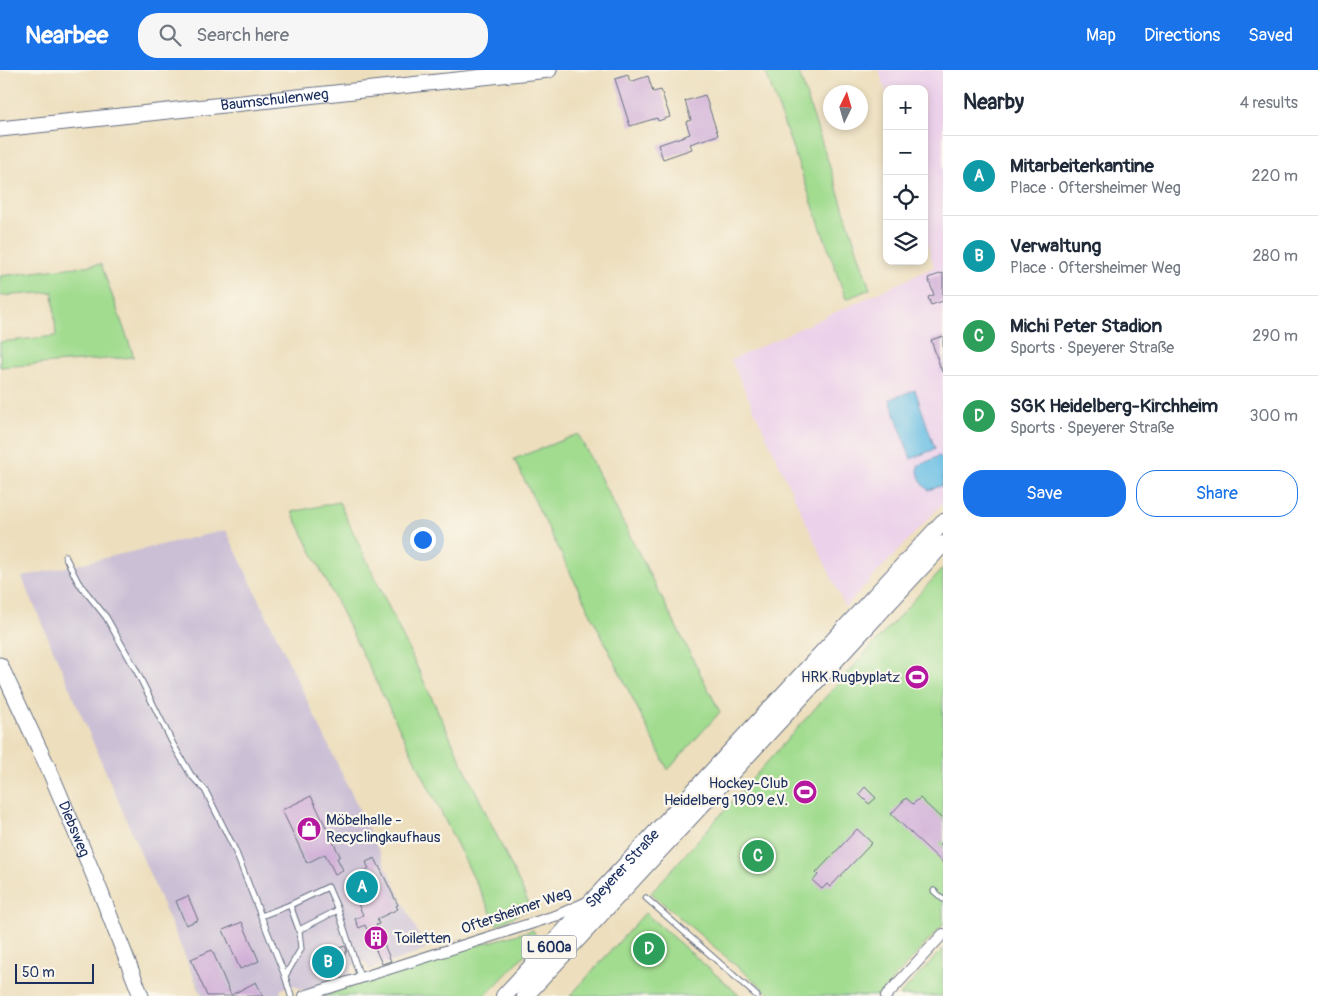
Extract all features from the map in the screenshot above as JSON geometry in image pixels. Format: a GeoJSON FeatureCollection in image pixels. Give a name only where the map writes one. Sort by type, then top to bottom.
{"type":"FeatureCollection","features":[{"type":"Feature","properties":{"kind":"main road","name":"Speyerer Straße"},"geometry":{"type":"LineString","coordinates":[[504,996],[943,522]]}},
{"type":"Feature","properties":{"kind":"main road","name":"Speyerer Straße"},"geometry":{"type":"LineString","coordinates":[[525,996],[943,544]]}},
{"type":"Feature","properties":{"kind":"street","name":"Baumschulenweg"},"geometry":{"type":"LineString","coordinates":[[0,128],[508,72],[549,70]]}},
{"type":"Feature","properties":{"kind":"street","name":"Diebsweg"},"geometry":{"type":"LineString","coordinates":[[0,665],[51,774],[97,883],[141,996]]}},
{"type":"Feature","properties":{"kind":"street","name":"Oftersheimer Weg"},"geometry":{"type":"LineString","coordinates":[[304,996],[558,915],[594,899]]}},
{"type":"Feature","properties":{"kind":"street"},"geometry":{"type":"LineString","coordinates":[[886,996],[943,934]]}},
{"type":"Feature","properties":{"kind":"lane"},"geometry":{"type":"LineString","coordinates":[[65,556],[78,582],[106,617],[191,775],[205,790],[235,850],[285,976],[291,996]]}},
{"type":"Feature","properties":{"kind":"lane"},"geometry":{"type":"LineString","coordinates":[[261,916],[328,887],[338,910],[360,977]]}},
{"type":"Feature","properties":{"kind":"lane"},"geometry":{"type":"LineString","coordinates":[[934,891],[943,899]]}},
{"type":"Feature","properties":{"kind":"lane"},"geometry":{"type":"LineString","coordinates":[[646,898],[756,996]]}},
{"type":"Feature","properties":{"kind":"lane"},"geometry":{"type":"LineString","coordinates":[[285,976],[301,949],[298,930],[290,905]]}},
{"type":"Feature","properties":{"kind":"lane"},"geometry":{"type":"LineString","coordinates":[[298,930],[338,910]]}},
{"type":"Feature","properties":{"kind":"shaded area"},"geometry":{"type":"Polygon","coordinates":[[[879,70],[943,70],[943,503],[845,607],[731,360],[934,267],[928,245],[928,85],[884,85],[879,70]]]}},
{"type":"Feature","properties":{"kind":"shaded area"},"geometry":{"type":"Polygon","coordinates":[[[226,530],[426,950],[369,970],[365,962],[357,964],[353,966],[348,977],[304,991],[294,985],[281,989],[280,996],[202,996],[22,577],[226,530]]]}},
{"type":"Feature","properties":{"kind":"green space"},"geometry":{"type":"Polygon","coordinates":[[[765,70],[798,70],[870,289],[846,299],[765,70]]]}},
{"type":"Feature","properties":{"kind":"green space"},"geometry":{"type":"Polygon","coordinates":[[[101,264],[134,357],[0,367],[0,342],[56,336],[53,292],[0,296],[0,276],[101,264]]]}},
{"type":"Feature","properties":{"kind":"green space"},"geometry":{"type":"Polygon","coordinates":[[[578,434],[720,712],[668,770],[514,459],[578,434]]]}},
{"type":"Feature","properties":{"kind":"green space"},"geometry":{"type":"Polygon","coordinates":[[[339,502],[531,908],[497,925],[292,512],[339,502]]]}},
{"type":"Feature","properties":{"kind":"green space","name":"Hockey-Club Heidelberg 1909 e.V."},"geometry":{"type":"Polygon","coordinates":[[[943,568],[943,925],[878,996],[772,996],[651,893],[943,568]]]}},
{"type":"Feature","properties":{"kind":"green space"},"geometry":{"type":"Polygon","coordinates":[[[645,913],[729,986],[740,996],[570,996],[645,913]]]}},
{"type":"Feature","properties":{"kind":"green space"},"geometry":{"type":"Polygon","coordinates":[[[533,930],[538,941],[485,996],[323,996],[449,953],[533,930]]]}},
{"type":"Feature","properties":{"kind":"green space"},"geometry":{"type":"Polygon","coordinates":[[[943,949],[943,996],[899,996],[943,949]]]}},
{"type":"Feature","properties":{"kind":"water"},"geometry":{"type":"Polygon","coordinates":[[[915,390],[935,449],[911,459],[890,399],[915,390]]]}},
{"type":"Feature","properties":{"kind":"water"},"geometry":{"type":"Polygon","coordinates":[[[939,456],[943,458],[943,485],[929,490],[920,480],[918,466],[939,456]]]}},
{"type":"Feature","properties":{"kind":"building"},"geometry":{"type":"Polygon","coordinates":[[[628,75],[630,82],[648,76],[653,92],[661,90],[670,117],[658,121],[657,118],[630,126],[615,79],[628,75]]]}},
{"type":"Feature","properties":{"kind":"building"},"geometry":{"type":"Polygon","coordinates":[[[705,95],[718,135],[690,144],[692,149],[663,159],[658,145],[690,134],[686,122],[691,120],[685,101],[705,95]]]}},
{"type":"Feature","properties":{"kind":"building"},"geometry":{"type":"Polygon","coordinates":[[[943,273],[943,301],[931,305],[928,297],[934,295],[928,278],[943,273]]]}},
{"type":"Feature","properties":{"kind":"building"},"geometry":{"type":"Polygon","coordinates":[[[943,336],[943,371],[942,372],[931,340],[943,336]]]}},
{"type":"Feature","properties":{"kind":"building"},"geometry":{"type":"Polygon","coordinates":[[[865,787],[876,798],[869,804],[859,794],[865,787]]]}},
{"type":"Feature","properties":{"kind":"building","name":"Möbelhalle - Recyclingkaufhaus"},"geometry":{"type":"Polygon","coordinates":[[[311,796],[340,856],[337,858],[343,870],[335,874],[325,854],[307,863],[282,810],[311,796]]]}},
{"type":"Feature","properties":{"kind":"building"},"geometry":{"type":"Polygon","coordinates":[[[906,798],[913,804],[920,798],[943,820],[943,840],[939,844],[943,848],[943,863],[891,814],[906,798]]]}},
{"type":"Feature","properties":{"kind":"building"},"geometry":{"type":"Polygon","coordinates":[[[857,829],[872,843],[830,887],[827,884],[822,889],[813,881],[818,875],[816,873],[857,829]]]}},
{"type":"Feature","properties":{"kind":"building"},"geometry":{"type":"Polygon","coordinates":[[[375,858],[398,905],[396,906],[398,909],[377,919],[379,924],[376,925],[391,961],[382,964],[365,925],[359,928],[355,919],[363,915],[355,897],[348,899],[344,889],[355,884],[352,876],[369,869],[366,862],[375,858]]]}},
{"type":"Feature","properties":{"kind":"building"},"geometry":{"type":"Polygon","coordinates":[[[188,896],[198,920],[186,925],[176,901],[188,896]]]}},
{"type":"Feature","properties":{"kind":"building"},"geometry":{"type":"Polygon","coordinates":[[[242,922],[259,961],[240,969],[223,930],[242,922]]]}},
{"type":"Feature","properties":{"kind":"building"},"geometry":{"type":"Polygon","coordinates":[[[345,946],[347,950],[342,961],[344,966],[317,975],[311,957],[345,946]]]}},
{"type":"Feature","properties":{"kind":"building"},"geometry":{"type":"Polygon","coordinates":[[[212,950],[231,995],[256,982],[263,996],[207,996],[191,959],[212,950]]]}},
{"type":"Feature","properties":{"kind":"place","name":"HRK Rugbyplatz"},"geometry":{"type":"Point","coordinates":[917,677]}},
{"type":"Feature","properties":{"kind":"place","name":"Hockey-Club Heidelberg 1909 e.V."},"geometry":{"type":"Point","coordinates":[805,792]}},
{"type":"Feature","properties":{"kind":"place","name":"Möbelhalle - Recyclingkaufhaus"},"geometry":{"type":"Point","coordinates":[309,829]}},
{"type":"Feature","properties":{"kind":"place","name":"Michi Peter Stadion"},"geometry":{"type":"Point","coordinates":[758,856]}},
{"type":"Feature","properties":{"kind":"place","name":"Mitarbeiterkantine"},"geometry":{"type":"Point","coordinates":[362,887]}},
{"type":"Feature","properties":{"kind":"place","name":"Toiletten"},"geometry":{"type":"Point","coordinates":[376,938]}},
{"type":"Feature","properties":{"kind":"place","name":"SGK Heidelberg-Kirchheim"},"geometry":{"type":"Point","coordinates":[649,949]}},
{"type":"Feature","properties":{"kind":"place","name":"Verwaltung"},"geometry":{"type":"Point","coordinates":[328,962]}}]}
